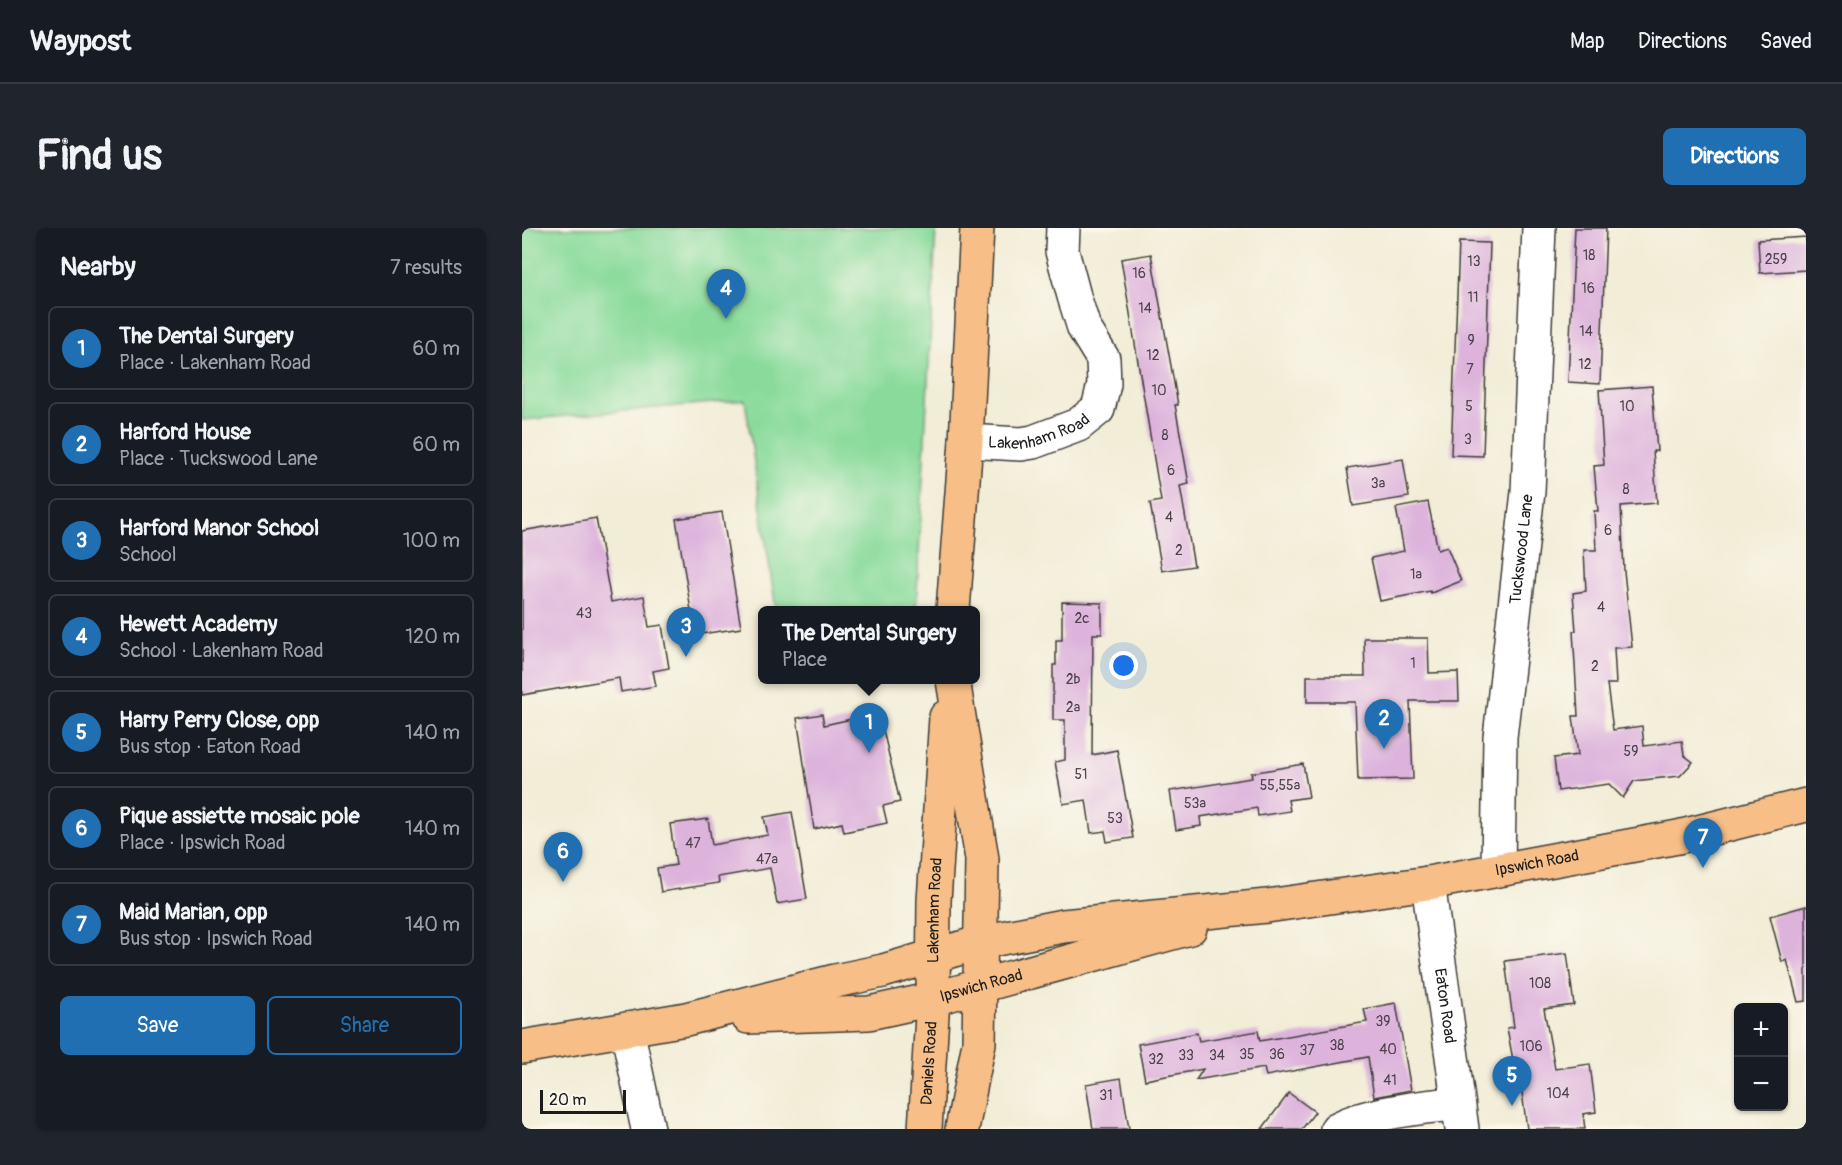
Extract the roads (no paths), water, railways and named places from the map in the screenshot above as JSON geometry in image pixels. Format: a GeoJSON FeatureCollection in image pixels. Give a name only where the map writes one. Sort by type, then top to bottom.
{"type":"FeatureCollection","features":[{"type":"Feature","properties":{"kind":"main road","name":"Lakenham Road"},"geometry":{"type":"LineString","coordinates":[[953,606],[966,441],[976,228]]}},
{"type":"Feature","properties":{"kind":"main road","name":"Lakenham Road"},"geometry":{"type":"LineString","coordinates":[[933,999],[934,901],[951,684]]}},
{"type":"Feature","properties":{"kind":"main road","name":"Lakenham Road"},"geometry":{"type":"LineString","coordinates":[[952,684],[982,859],[982,986]]}},
{"type":"Feature","properties":{"kind":"main road","name":"Ipswich Road"},"geometry":{"type":"LineString","coordinates":[[522,1047],[686,1019],[835,981],[884,971],[981,942],[1063,926],[1267,906],[1428,883],[1678,837],[1806,805]]}},
{"type":"Feature","properties":{"kind":"main road","name":"Ipswich Road"},"geometry":{"type":"LineString","coordinates":[[686,1019],[858,1014],[933,999],[1267,906]]}},
{"type":"Feature","properties":{"kind":"main road","name":"Daniels Road"},"geometry":{"type":"LineString","coordinates":[[925,1129],[933,999],[981,942]]}},
{"type":"Feature","properties":{"kind":"main road"},"geometry":{"type":"LineString","coordinates":[[962,1129],[980,1043],[982,986]]}},
{"type":"Feature","properties":{"kind":"street","name":"Lakenham Road"},"geometry":{"type":"LineString","coordinates":[[966,441],[1021,444],[1033,442],[1078,425],[1098,409],[1104,384],[1103,359],[1084,327],[1074,296],[1062,251],[1063,228]]}},
{"type":"Feature","properties":{"kind":"street","name":"Tuckswood Lane"},"geometry":{"type":"LineString","coordinates":[[1498,869],[1500,737],[1528,492],[1539,228]]}},
{"type":"Feature","properties":{"kind":"street","name":"Eaton Road"},"geometry":{"type":"LineString","coordinates":[[1428,883],[1459,1117]]}},
{"type":"Feature","properties":{"kind":"street"},"geometry":{"type":"LineString","coordinates":[[627,1029],[648,1129]]}},
{"type":"Feature","properties":{"kind":"street"},"geometry":{"type":"LineString","coordinates":[[1337,1129],[1349,1122],[1367,1118],[1459,1117]]}},
{"type":"Feature","properties":{"kind":"place","name":"Hewett Academy"},"geometry":{"type":"Point","coordinates":[726,319]}},
{"type":"Feature","properties":{"kind":"place","name":"Harford Manor School"},"geometry":{"type":"Point","coordinates":[686,657]}},
{"type":"Feature","properties":{"kind":"place","name":"Harford House"},"geometry":{"type":"Point","coordinates":[1384,749]}},
{"type":"Feature","properties":{"kind":"place","name":"The Dental Surgery"},"geometry":{"type":"Point","coordinates":[869,753]}},
{"type":"Feature","properties":{"kind":"place","name":"Maid Marian, opp"},"geometry":{"type":"Point","coordinates":[1703,868]}},
{"type":"Feature","properties":{"kind":"place","name":"Pique assiette mosaic pole"},"geometry":{"type":"Point","coordinates":[563,882]}},
{"type":"Feature","properties":{"kind":"place","name":"Harry Perry Close, opp"},"geometry":{"type":"Point","coordinates":[1512,1106]}}]}
